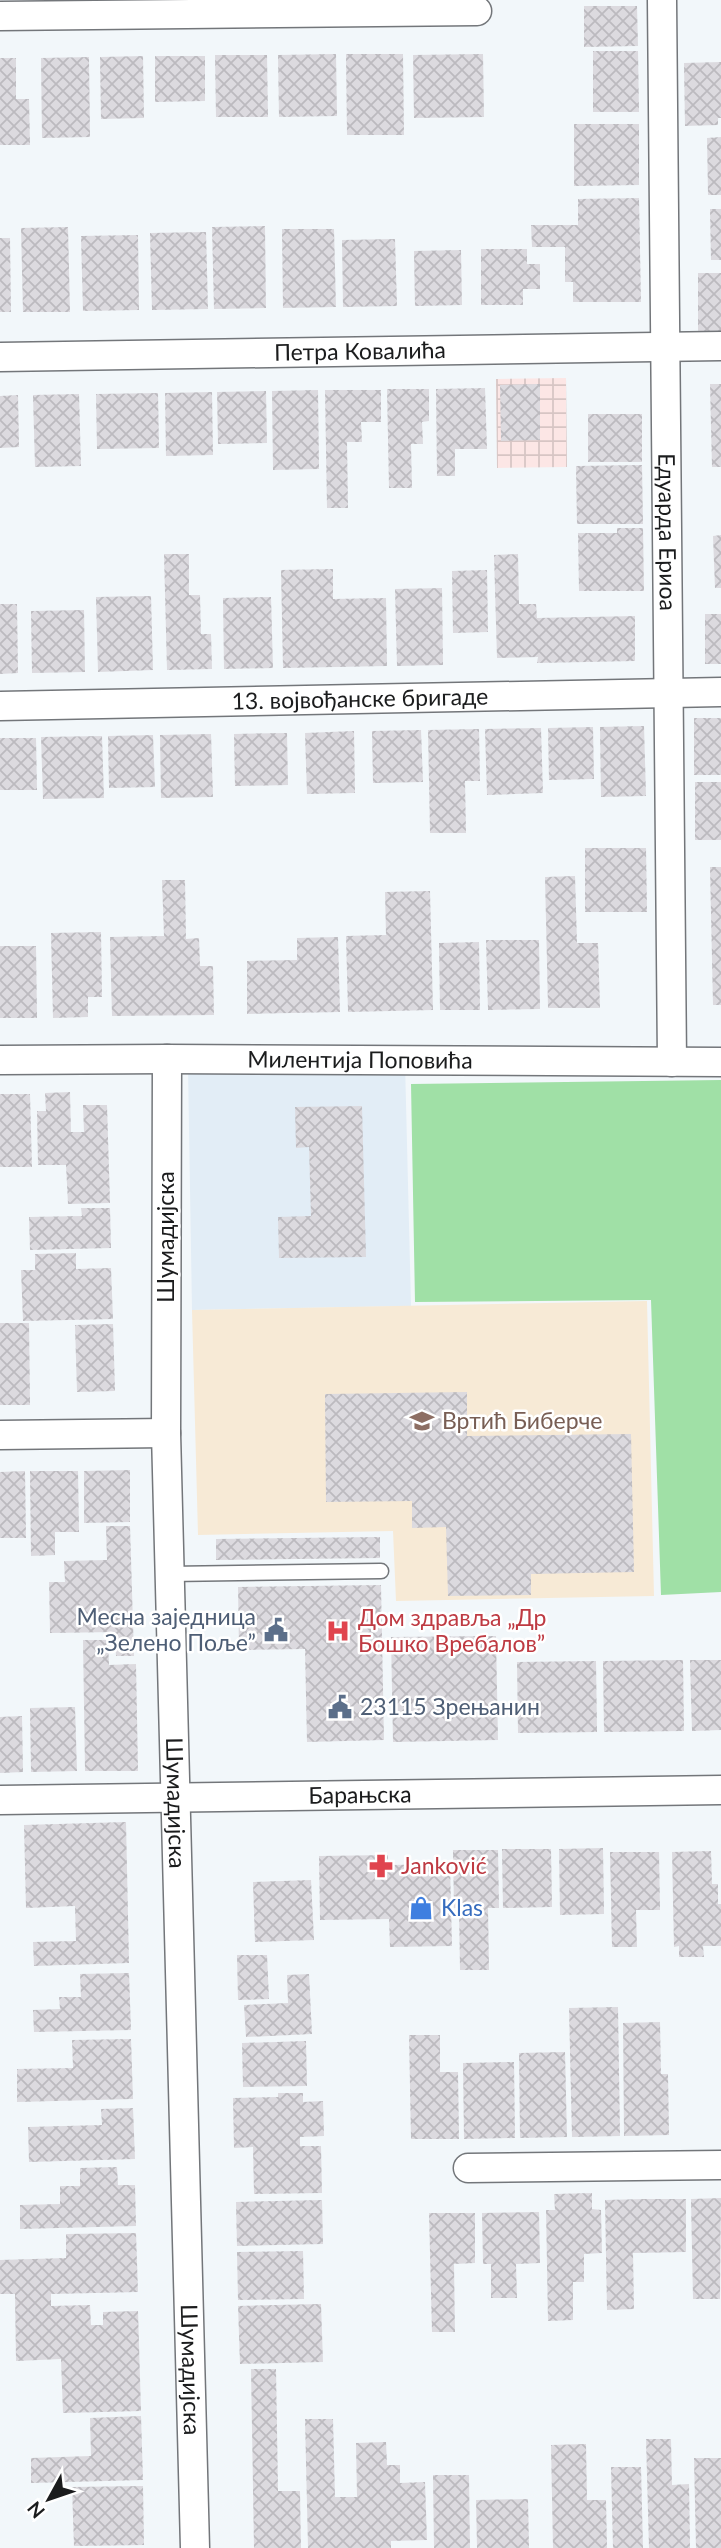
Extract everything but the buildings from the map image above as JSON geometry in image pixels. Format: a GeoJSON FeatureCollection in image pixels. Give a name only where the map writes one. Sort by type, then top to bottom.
{"type":"FeatureCollection","features":[{"type":"Feature","properties":{"kind":"street","name":"Едуарда Ериоа"},"geometry":{"type":"LineString","coordinates":[[662,0],[672,1062]]}},
{"type":"Feature","properties":{"kind":"street"},"geometry":{"type":"LineString","coordinates":[[0,16],[477,11]]}},
{"type":"Feature","properties":{"kind":"street","name":"Петра Ковалића"},"geometry":{"type":"LineString","coordinates":[[0,357],[721,346]]}},
{"type":"Feature","properties":{"kind":"street","name":"13. војвођанске бригаде"},"geometry":{"type":"LineString","coordinates":[[0,706],[721,692]]}},
{"type":"Feature","properties":{"kind":"street","name":"Шумадијска"},"geometry":{"type":"LineString","coordinates":[[167,1059],[166,1433],[195,2548]]}},
{"type":"Feature","properties":{"kind":"street","name":"Милентија Поповића"},"geometry":{"type":"LineString","coordinates":[[0,1060],[721,1062]]}},
{"type":"Feature","properties":{"kind":"street"},"geometry":{"type":"LineString","coordinates":[[0,1435],[166,1433]]}},
{"type":"Feature","properties":{"kind":"street","name":"Барањска"},"geometry":{"type":"LineString","coordinates":[[0,1800],[721,1790]]}},
{"type":"Feature","properties":{"kind":"street"},"geometry":{"type":"LineString","coordinates":[[468,2168],[721,2165]]}},
{"type":"Feature","properties":{"kind":"lane"},"geometry":{"type":"LineString","coordinates":[[169,1574],[381,1572]]}},
{"type":"Feature","properties":{"kind":"shaded area"},"geometry":{"type":"Polygon","coordinates":[[[566,378],[567,467],[497,468],[496,379],[566,378]]]}},
{"type":"Feature","properties":{"kind":"shaded area"},"geometry":{"type":"Polygon","coordinates":[[[405,1062],[411,1306],[192,1310],[188,1067],[405,1062]]]}},
{"type":"Feature","properties":{"kind":"shaded area","name":"Вртић Биберче"},"geometry":{"type":"Polygon","coordinates":[[[647,1301],[654,1596],[396,1601],[393,1531],[198,1535],[192,1310],[647,1301]]]}},
{"type":"Feature","properties":{"kind":"green space"},"geometry":{"type":"Polygon","coordinates":[[[721,1080],[721,1592],[661,1595],[651,1300],[415,1302],[411,1084],[721,1080]]]}},
{"type":"Feature","properties":{"kind":"place","name":"Вртић Биберче"},"geometry":{"type":"Point","coordinates":[422,1421]}},
{"type":"Feature","properties":{"kind":"place","name":"Месна заједница „Зелено Поље”"},"geometry":{"type":"Point","coordinates":[276,1630]}},
{"type":"Feature","properties":{"kind":"place","name":"Дом здравља „Др Бошко Вребалов”"},"geometry":{"type":"Point","coordinates":[338,1631]}},
{"type":"Feature","properties":{"kind":"place","name":"23115 Зрењанин"},"geometry":{"type":"Point","coordinates":[340,1707]}},
{"type":"Feature","properties":{"kind":"place","name":"Janković"},"geometry":{"type":"Point","coordinates":[381,1866]}},
{"type":"Feature","properties":{"kind":"place","name":"Klas"},"geometry":{"type":"Point","coordinates":[421,1908]}}]}
